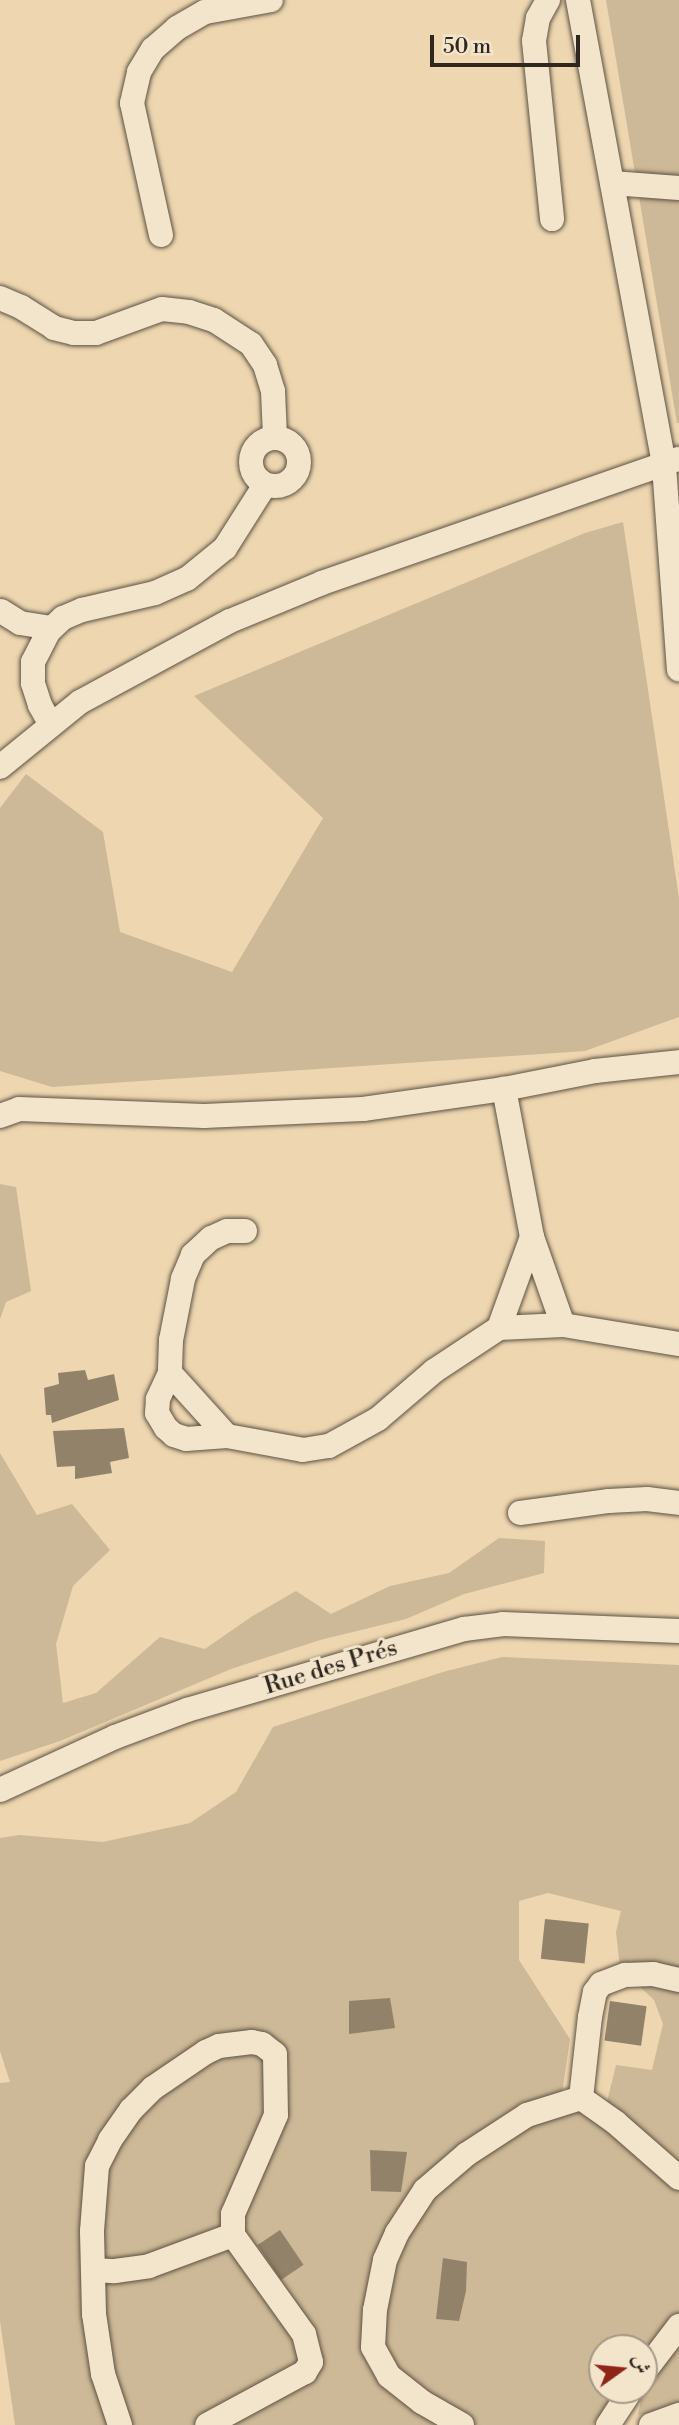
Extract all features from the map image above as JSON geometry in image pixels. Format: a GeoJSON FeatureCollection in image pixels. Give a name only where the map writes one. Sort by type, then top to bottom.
{"type":"FeatureCollection","features":[{"type":"Feature","properties":{"kind":"street"},"geometry":{"type":"LineString","coordinates":[[161,235],[132,103],[139,72],[153,49],[177,28],[205,12],[271,0]]}},
{"type":"Feature","properties":{"kind":"street"},"geometry":{"type":"LineString","coordinates":[[548,0],[538,18],[534,41],[552,219]]}},
{"type":"Feature","properties":{"kind":"street"},"geometry":{"type":"LineString","coordinates":[[578,0],[612,183],[672,463],[679,669]]}},
{"type":"Feature","properties":{"kind":"street"},"geometry":{"type":"LineString","coordinates":[[612,183],[679,188]]}},
{"type":"Feature","properties":{"kind":"street"},"geometry":{"type":"LineString","coordinates":[[0,298],[21,307],[54,328],[74,332],[105,331],[162,309],[189,312],[214,320],[251,344],[265,365],[273,391],[275,438]]}},
{"type":"Feature","properties":{"kind":"street"},"geometry":{"type":"LineString","coordinates":[[275,438],[283,439],[296,449],[298,471],[281,486],[265,485],[253,473],[251,457],[260,443],[275,438]]}},
{"type":"Feature","properties":{"kind":"street"},"geometry":{"type":"LineString","coordinates":[[1,763],[92,695],[179,646],[241,617],[322,583],[672,463]]}},
{"type":"Feature","properties":{"kind":"street"},"geometry":{"type":"LineString","coordinates":[[51,725],[40,705],[33,672],[39,645],[52,628],[63,618],[82,610],[155,593],[187,579],[225,548],[265,485]]}},
{"type":"Feature","properties":{"kind":"street"},"geometry":{"type":"LineString","coordinates":[[0,604],[0,625]]}},
{"type":"Feature","properties":{"kind":"street"},"geometry":{"type":"LineString","coordinates":[[1,611],[20,623],[52,628]]}},
{"type":"Feature","properties":{"kind":"street"},"geometry":{"type":"LineString","coordinates":[[6,1109],[204,1116],[363,1109],[503,1089],[595,1071],[679,1062]]}},
{"type":"Feature","properties":{"kind":"street"},"geometry":{"type":"LineString","coordinates":[[503,1089],[532,1237],[563,1325]]}},
{"type":"Feature","properties":{"kind":"street"},"geometry":{"type":"LineString","coordinates":[[245,1231],[228,1231],[211,1238],[193,1255],[183,1279],[171,1340],[170,1373],[158,1399],[158,1413],[166,1428],[174,1435],[186,1439],[227,1436],[303,1450],[329,1446],[378,1419],[433,1371],[499,1328],[563,1325],[679,1345]]}},
{"type":"Feature","properties":{"kind":"street"},"geometry":{"type":"LineString","coordinates":[[499,1328],[532,1237]]}},
{"type":"Feature","properties":{"kind":"street"},"geometry":{"type":"LineString","coordinates":[[170,1373],[227,1436]]}},
{"type":"Feature","properties":{"kind":"street"},"geometry":{"type":"LineString","coordinates":[[520,1513],[609,1501],[647,1499],[679,1503]]}},
{"type":"Feature","properties":{"kind":"street","name":"Rue des Prés"},"geometry":{"type":"LineString","coordinates":[[0,1790],[115,1737],[187,1710],[464,1629],[502,1624],[679,1631]]}},
{"type":"Feature","properties":{"kind":"street"},"geometry":{"type":"LineString","coordinates":[[581,2098],[590,2017],[595,1992],[601,1984],[625,1975],[653,1974],[679,1980]]}},
{"type":"Feature","properties":{"kind":"street"},"geometry":{"type":"LineString","coordinates":[[120,2425],[103,2374],[94,2314],[93,2198],[97,2166],[110,2140],[146,2095],[184,2066],[219,2046],[252,2042],[262,2044],[275,2054],[278,2091],[276,2115],[236,2203],[233,2235],[304,2334],[311,2362],[305,2372],[207,2425]]}},
{"type":"Feature","properties":{"kind":"street"},"geometry":{"type":"LineString","coordinates":[[581,2098],[615,2122],[679,2178]]}},
{"type":"Feature","properties":{"kind":"street"},"geometry":{"type":"LineString","coordinates":[[461,2425],[401,2386],[379,2361],[373,2347],[372,2331],[385,2260],[397,2233],[425,2190],[444,2173],[527,2115],[581,2098]]}},
{"type":"Feature","properties":{"kind":"street"},"geometry":{"type":"LineString","coordinates":[[93,2270],[115,2271],[149,2266],[233,2235]]}},
{"type":"Feature","properties":{"kind":"street"},"geometry":{"type":"LineString","coordinates":[[658,2354],[679,2326]]}},
{"type":"Feature","properties":{"kind":"street"},"geometry":{"type":"LineString","coordinates":[[608,2425],[622,2404]]}},
{"type":"Feature","properties":{"kind":"street"},"geometry":{"type":"LineString","coordinates":[[651,2425],[679,2415]]}},
{"type":"Feature","properties":{"kind":"shaded area"},"geometry":{"type":"Polygon","coordinates":[[[606,0],[679,0],[679,423],[677,423],[606,0]]]}},
{"type":"Feature","properties":{"kind":"shaded area"},"geometry":{"type":"Polygon","coordinates":[[[623,522],[679,898],[679,1017],[585,1051],[52,1087],[0,1071],[0,808],[26,774],[103,832],[120,932],[232,972],[323,818],[194,696],[585,533],[623,522]]]}},
{"type":"Feature","properties":{"kind":"shaded area"},"geometry":{"type":"Polygon","coordinates":[[[0,1184],[16,1187],[31,1291],[6,1302],[0,1319],[0,1184]]]}},
{"type":"Feature","properties":{"kind":"shaded area"},"geometry":{"type":"Polygon","coordinates":[[[0,1453],[37,1515],[72,1504],[110,1550],[73,1586],[56,1644],[63,1703],[96,1693],[160,1637],[205,1649],[251,1617],[296,1591],[331,1614],[390,1586],[449,1573],[499,1538],[545,1541],[544,1573],[464,1594],[406,1619],[320,1640],[231,1669],[60,1741],[0,1761],[0,1453]]]}},
{"type":"Feature","properties":{"kind":"shaded area"},"geometry":{"type":"Polygon","coordinates":[[[502,1657],[679,1665],[679,2403],[659,2412],[638,2415],[640,2404],[658,2404],[658,2334],[588,2334],[588,2404],[608,2404],[593,2425],[15,2425],[0,2321],[0,2083],[10,2082],[0,2051],[0,1838],[19,1835],[103,1842],[190,1823],[236,1792],[273,1727],[443,1672],[502,1657]],[[548,1893],[519,1901],[519,1960],[570,2039],[561,2100],[605,2110],[616,2065],[652,2070],[663,2024],[654,2000],[620,1968],[616,1932],[621,1911],[548,1893]]]}},
{"type":"Feature","properties":{"kind":"building"},"geometry":{"type":"Polygon","coordinates":[[[85,1370],[88,1380],[114,1374],[119,1400],[52,1423],[51,1415],[46,1415],[44,1388],[59,1384],[58,1373],[85,1370]]]}},
{"type":"Feature","properties":{"kind":"building"},"geometry":{"type":"Polygon","coordinates":[[[124,1428],[129,1458],[110,1462],[112,1473],[75,1479],[75,1466],[57,1467],[53,1431],[124,1428]]]}},
{"type":"Feature","properties":{"kind":"building"},"geometry":{"type":"Polygon","coordinates":[[[545,1919],[589,1924],[585,1963],[541,1959],[545,1919]]]}},
{"type":"Feature","properties":{"kind":"building"},"geometry":{"type":"Polygon","coordinates":[[[390,1998],[395,2028],[349,2034],[349,2001],[390,1998]]]}},
{"type":"Feature","properties":{"kind":"building"},"geometry":{"type":"Polygon","coordinates":[[[610,2001],[647,2006],[641,2046],[604,2041],[610,2001]]]}},
{"type":"Feature","properties":{"kind":"building"},"geometry":{"type":"Polygon","coordinates":[[[370,2150],[407,2152],[401,2192],[371,2191],[370,2150]]]}},
{"type":"Feature","properties":{"kind":"building"},"geometry":{"type":"Polygon","coordinates":[[[280,2230],[303,2265],[281,2280],[258,2245],[280,2230]]]}},
{"type":"Feature","properties":{"kind":"building"},"geometry":{"type":"Polygon","coordinates":[[[443,2258],[467,2262],[466,2291],[459,2321],[436,2319],[443,2258]]]}}]}
